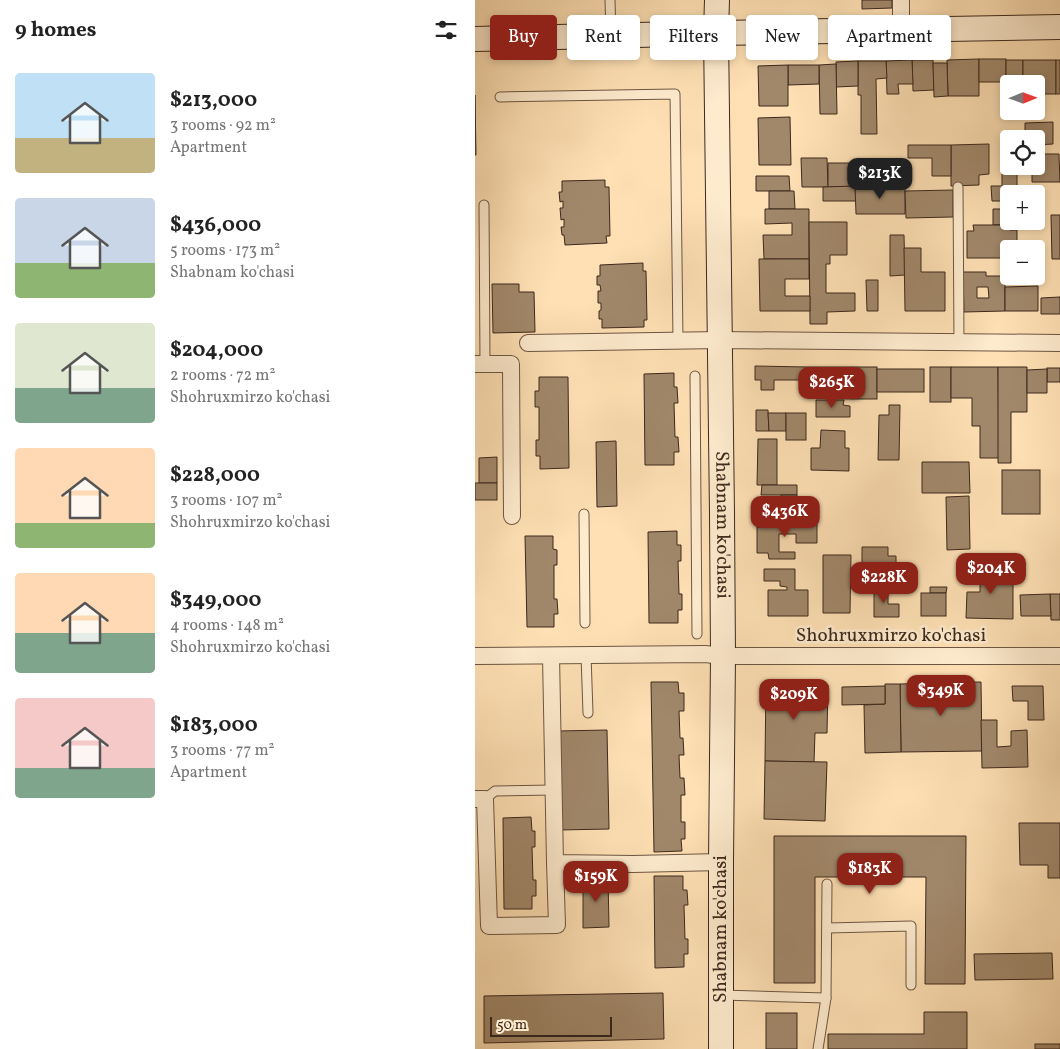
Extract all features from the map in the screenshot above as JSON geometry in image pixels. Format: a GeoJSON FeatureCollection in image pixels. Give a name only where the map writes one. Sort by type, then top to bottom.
{"type":"FeatureCollection","features":[{"type":"Feature","properties":{"kind":"street","name":"Shabnam ko'chasi"},"geometry":{"type":"LineString","coordinates":[[717,0],[717,15]]}},
{"type":"Feature","properties":{"kind":"street"},"geometry":{"type":"LineString","coordinates":[[901,0],[901,15]]}},
{"type":"Feature","properties":{"kind":"street"},"geometry":{"type":"LineString","coordinates":[[951,29],[1060,27]]}},
{"type":"Feature","properties":{"kind":"street"},"geometry":{"type":"LineString","coordinates":[[736,33],[828,31]]}},
{"type":"Feature","properties":{"kind":"street"},"geometry":{"type":"LineString","coordinates":[[475,39],[567,37]]}},
{"type":"Feature","properties":{"kind":"street","name":"Shabnam ko'chasi"},"geometry":{"type":"LineString","coordinates":[[716,60],[723,656],[721,1049]]}},
{"type":"Feature","properties":{"kind":"street"},"geometry":{"type":"LineString","coordinates":[[528,344],[720,340],[1060,343]]}},
{"type":"Feature","properties":{"kind":"street"},"geometry":{"type":"LineString","coordinates":[[480,364],[511,364],[513,516]]}},
{"type":"Feature","properties":{"kind":"street","name":"Shohruxmirzo ko'chasi"},"geometry":{"type":"LineString","coordinates":[[475,656],[705,654],[723,656],[1060,656]]}},
{"type":"Feature","properties":{"kind":"street"},"geometry":{"type":"LineString","coordinates":[[480,799],[484,891],[489,926],[557,925],[551,656]]}},
{"type":"Feature","properties":{"kind":"street"},"geometry":{"type":"LineString","coordinates":[[555,864],[721,862]]}},
{"type":"Feature","properties":{"kind":"lane"},"geometry":{"type":"LineString","coordinates":[[610,0],[610,15]]}},
{"type":"Feature","properties":{"kind":"lane"},"geometry":{"type":"LineString","coordinates":[[500,97],[675,94],[679,341]]}},
{"type":"Feature","properties":{"kind":"lane"},"geometry":{"type":"LineString","coordinates":[[958,187],[959,342]]}},
{"type":"Feature","properties":{"kind":"lane"},"geometry":{"type":"LineString","coordinates":[[480,364],[484,205]]}},
{"type":"Feature","properties":{"kind":"lane"},"geometry":{"type":"LineString","coordinates":[[695,376],[697,634]]}},
{"type":"Feature","properties":{"kind":"lane"},"geometry":{"type":"LineString","coordinates":[[584,514],[585,623]]}},
{"type":"Feature","properties":{"kind":"lane"},"geometry":{"type":"LineString","coordinates":[[586,655],[587,713]]}},
{"type":"Feature","properties":{"kind":"lane"},"geometry":{"type":"LineString","coordinates":[[480,799],[495,791],[553,790]]}},
{"type":"Feature","properties":{"kind":"lane"},"geometry":{"type":"LineString","coordinates":[[818,1049],[826,998],[827,884]]}},
{"type":"Feature","properties":{"kind":"lane"},"geometry":{"type":"LineString","coordinates":[[828,928],[911,926],[911,985]]}},
{"type":"Feature","properties":{"kind":"lane"},"geometry":{"type":"LineString","coordinates":[[722,995],[826,998]]}},
{"type":"Feature","properties":{"kind":"building"},"geometry":{"type":"Polygon","coordinates":[[[862,0],[892,0],[892,8],[862,9],[862,0]]]}},
{"type":"Feature","properties":{"kind":"building"},"geometry":{"type":"Polygon","coordinates":[[[979,59],[979,96],[948,96],[947,60],[979,59]]]}},
{"type":"Feature","properties":{"kind":"building"},"geometry":{"type":"Polygon","coordinates":[[[979,59],[1006,59],[1006,75],[1000,75],[1000,82],[979,82],[979,59]]]}},
{"type":"Feature","properties":{"kind":"building"},"geometry":{"type":"Polygon","coordinates":[[[912,60],[933,60],[934,90],[913,91],[912,60]]]}},
{"type":"Feature","properties":{"kind":"building"},"geometry":{"type":"Polygon","coordinates":[[[912,60],[913,84],[898,84],[899,94],[887,94],[886,61],[912,60]]]}},
{"type":"Feature","properties":{"kind":"building"},"geometry":{"type":"Polygon","coordinates":[[[1006,60],[1023,60],[1023,75],[1006,75],[1006,60]]]}},
{"type":"Feature","properties":{"kind":"building"},"geometry":{"type":"Polygon","coordinates":[[[1023,60],[1056,60],[1056,94],[1045,94],[1045,75],[1023,75],[1023,60]]]}},
{"type":"Feature","properties":{"kind":"building"},"geometry":{"type":"Polygon","coordinates":[[[1056,60],[1060,60],[1060,94],[1056,94],[1056,60]]]}},
{"type":"Feature","properties":{"kind":"building"},"geometry":{"type":"Polygon","coordinates":[[[858,61],[886,61],[887,78],[876,79],[877,134],[861,134],[861,95],[858,95],[858,61]]]}},
{"type":"Feature","properties":{"kind":"building"},"geometry":{"type":"Polygon","coordinates":[[[858,61],[858,86],[836,87],[836,62],[858,61]]]}},
{"type":"Feature","properties":{"kind":"building"},"geometry":{"type":"Polygon","coordinates":[[[933,63],[947,63],[948,96],[934,97],[933,63]]]}},
{"type":"Feature","properties":{"kind":"building"},"geometry":{"type":"Polygon","coordinates":[[[836,64],[837,114],[820,114],[819,65],[836,64]]]}},
{"type":"Feature","properties":{"kind":"building"},"geometry":{"type":"Polygon","coordinates":[[[788,65],[819,65],[819,84],[788,85],[788,65]]]}},
{"type":"Feature","properties":{"kind":"building"},"geometry":{"type":"Polygon","coordinates":[[[788,65],[788,106],[759,106],[758,66],[788,65]]]}},
{"type":"Feature","properties":{"kind":"building"},"geometry":{"type":"Polygon","coordinates":[[[475,95],[476,155],[475,155],[475,95]]]}},
{"type":"Feature","properties":{"kind":"building"},"geometry":{"type":"Polygon","coordinates":[[[790,117],[791,165],[759,165],[758,118],[790,117]]]}},
{"type":"Feature","properties":{"kind":"building"},"geometry":{"type":"Polygon","coordinates":[[[1053,122],[1053,144],[1045,144],[1045,130],[1025,130],[1025,123],[1053,122]]]}},
{"type":"Feature","properties":{"kind":"building"},"geometry":{"type":"Polygon","coordinates":[[[989,144],[989,174],[979,175],[979,185],[951,186],[951,145],[989,144]]]}},
{"type":"Feature","properties":{"kind":"building"},"geometry":{"type":"Polygon","coordinates":[[[908,145],[951,145],[951,176],[932,176],[932,158],[908,158],[908,145]]]}},
{"type":"Feature","properties":{"kind":"building"},"geometry":{"type":"Polygon","coordinates":[[[1045,154],[1059,154],[1060,182],[1032,182],[1032,175],[1045,175],[1045,154]]]}},
{"type":"Feature","properties":{"kind":"building"},"geometry":{"type":"Polygon","coordinates":[[[801,158],[827,158],[828,187],[802,187],[801,158]]]}},
{"type":"Feature","properties":{"kind":"building"},"geometry":{"type":"Polygon","coordinates":[[[828,163],[876,163],[876,186],[828,187],[828,163]]]}},
{"type":"Feature","properties":{"kind":"building"},"geometry":{"type":"Polygon","coordinates":[[[1002,175],[1017,175],[1017,185],[1002,185],[1002,175]]]}},
{"type":"Feature","properties":{"kind":"building"},"geometry":{"type":"Polygon","coordinates":[[[756,176],[789,176],[790,191],[756,191],[756,176]]]}},
{"type":"Feature","properties":{"kind":"building"},"geometry":{"type":"Polygon","coordinates":[[[605,180],[605,187],[609,187],[610,236],[606,236],[607,243],[565,245],[561,227],[564,227],[564,219],[561,220],[560,208],[563,208],[563,201],[560,202],[559,192],[562,192],[562,181],[605,180]]]}},
{"type":"Feature","properties":{"kind":"building"},"geometry":{"type":"Polygon","coordinates":[[[855,186],[856,201],[823,201],[823,187],[855,186]]]}},
{"type":"Feature","properties":{"kind":"building"},"geometry":{"type":"Polygon","coordinates":[[[855,186],[905,186],[905,214],[856,214],[855,186]]]}},
{"type":"Feature","properties":{"kind":"building"},"geometry":{"type":"Polygon","coordinates":[[[991,186],[1000,186],[1000,201],[992,201],[991,186]]]}},
{"type":"Feature","properties":{"kind":"building"},"geometry":{"type":"Polygon","coordinates":[[[953,190],[953,217],[906,218],[905,191],[953,190]]]}},
{"type":"Feature","properties":{"kind":"building"},"geometry":{"type":"Polygon","coordinates":[[[769,191],[794,191],[795,209],[769,209],[769,191]]]}},
{"type":"Feature","properties":{"kind":"building"},"geometry":{"type":"Polygon","coordinates":[[[765,209],[809,209],[809,259],[764,259],[763,235],[792,235],[792,223],[765,224],[765,209]]]}},
{"type":"Feature","properties":{"kind":"building"},"geometry":{"type":"Polygon","coordinates":[[[993,209],[1000,209],[1000,225],[993,225],[993,209]]]}},
{"type":"Feature","properties":{"kind":"building"},"geometry":{"type":"Polygon","coordinates":[[[1051,215],[1060,215],[1060,259],[1052,259],[1051,215]]]}},
{"type":"Feature","properties":{"kind":"building"},"geometry":{"type":"Polygon","coordinates":[[[809,222],[847,222],[847,255],[830,255],[830,264],[826,264],[826,293],[855,293],[855,311],[827,312],[827,324],[810,324],[809,222]]]}},
{"type":"Feature","properties":{"kind":"building"},"geometry":{"type":"Polygon","coordinates":[[[973,225],[1000,225],[1000,230],[1017,230],[1017,240],[1000,240],[1000,258],[967,258],[967,231],[974,231],[973,225]]]}},
{"type":"Feature","properties":{"kind":"building"},"geometry":{"type":"Polygon","coordinates":[[[890,235],[904,235],[905,275],[890,276],[890,235]]]}},
{"type":"Feature","properties":{"kind":"building"},"geometry":{"type":"Polygon","coordinates":[[[904,248],[921,248],[921,272],[945,272],[945,311],[905,311],[904,248]]]}},
{"type":"Feature","properties":{"kind":"building"},"geometry":{"type":"Polygon","coordinates":[[[759,259],[809,259],[809,279],[785,279],[785,296],[810,296],[810,311],[760,311],[759,259]]]}},
{"type":"Feature","properties":{"kind":"building"},"geometry":{"type":"Polygon","coordinates":[[[643,263],[643,271],[646,271],[647,320],[644,320],[644,327],[602,328],[602,319],[599,319],[601,303],[598,303],[598,291],[601,291],[600,285],[597,285],[597,276],[600,276],[600,265],[643,263]]]}},
{"type":"Feature","properties":{"kind":"building"},"geometry":{"type":"Polygon","coordinates":[[[963,272],[986,272],[986,276],[1000,276],[1000,285],[1005,285],[1005,311],[964,312],[963,272]],[[977,287],[977,298],[989,298],[988,287],[977,287]]]}},
{"type":"Feature","properties":{"kind":"building"},"geometry":{"type":"Polygon","coordinates":[[[866,280],[878,280],[878,311],[867,311],[866,280]]]}},
{"type":"Feature","properties":{"kind":"building"},"geometry":{"type":"Polygon","coordinates":[[[492,284],[519,284],[519,292],[534,292],[535,332],[493,333],[492,284]]]}},
{"type":"Feature","properties":{"kind":"building"},"geometry":{"type":"Polygon","coordinates":[[[1038,286],[1038,311],[1005,311],[1005,287],[1038,286]]]}},
{"type":"Feature","properties":{"kind":"building"},"geometry":{"type":"Polygon","coordinates":[[[1060,297],[1060,314],[1041,314],[1041,298],[1060,297]]]}},
{"type":"Feature","properties":{"kind":"building"},"geometry":{"type":"Polygon","coordinates":[[[755,366],[808,367],[808,380],[774,380],[774,390],[761,390],[761,380],[755,380],[755,366]]]}},
{"type":"Feature","properties":{"kind":"building"},"geometry":{"type":"Polygon","coordinates":[[[808,367],[853,367],[853,399],[808,398],[808,367]]]}},
{"type":"Feature","properties":{"kind":"building"},"geometry":{"type":"Polygon","coordinates":[[[853,367],[877,367],[877,399],[853,399],[853,367]]]}},
{"type":"Feature","properties":{"kind":"building"},"geometry":{"type":"Polygon","coordinates":[[[930,367],[951,367],[951,402],[930,402],[930,367]]]}},
{"type":"Feature","properties":{"kind":"building"},"geometry":{"type":"Polygon","coordinates":[[[951,367],[998,367],[999,458],[980,458],[980,426],[972,426],[972,398],[951,398],[951,367]]]}},
{"type":"Feature","properties":{"kind":"building"},"geometry":{"type":"Polygon","coordinates":[[[998,367],[1027,367],[1027,412],[1011,412],[1011,463],[998,463],[998,367]]]}},
{"type":"Feature","properties":{"kind":"building"},"geometry":{"type":"Polygon","coordinates":[[[1047,368],[1060,368],[1060,382],[1047,382],[1047,368]]]}},
{"type":"Feature","properties":{"kind":"building"},"geometry":{"type":"Polygon","coordinates":[[[877,369],[924,369],[924,392],[877,392],[877,369]]]}},
{"type":"Feature","properties":{"kind":"building"},"geometry":{"type":"Polygon","coordinates":[[[1047,369],[1047,393],[1027,393],[1027,370],[1047,369]]]}},
{"type":"Feature","properties":{"kind":"building"},"geometry":{"type":"Polygon","coordinates":[[[674,373],[674,387],[677,387],[678,403],[674,403],[675,437],[678,437],[679,452],[674,452],[674,465],[645,465],[644,374],[674,373]]]}},
{"type":"Feature","properties":{"kind":"building"},"geometry":{"type":"Polygon","coordinates":[[[539,377],[568,377],[569,468],[540,469],[540,456],[536,456],[536,440],[539,440],[539,407],[535,407],[535,391],[539,391],[539,377]]]}},
{"type":"Feature","properties":{"kind":"building"},"geometry":{"type":"Polygon","coordinates":[[[816,400],[844,400],[843,405],[850,406],[850,417],[816,417],[816,400]]]}},
{"type":"Feature","properties":{"kind":"building"},"geometry":{"type":"Polygon","coordinates":[[[889,405],[900,405],[899,460],[878,460],[879,415],[889,415],[889,405]]]}},
{"type":"Feature","properties":{"kind":"building"},"geometry":{"type":"Polygon","coordinates":[[[756,410],[768,410],[769,431],[756,431],[756,410]]]}},
{"type":"Feature","properties":{"kind":"building"},"geometry":{"type":"Polygon","coordinates":[[[768,413],[786,413],[786,431],[769,431],[768,413]]]}},
{"type":"Feature","properties":{"kind":"building"},"geometry":{"type":"Polygon","coordinates":[[[786,413],[806,413],[806,440],[786,440],[786,413]]]}},
{"type":"Feature","properties":{"kind":"building"},"geometry":{"type":"Polygon","coordinates":[[[821,430],[845,431],[845,448],[849,448],[849,471],[811,470],[811,448],[820,448],[821,430]]]}},
{"type":"Feature","properties":{"kind":"building"},"geometry":{"type":"Polygon","coordinates":[[[758,439],[777,439],[777,485],[757,485],[758,439]]]}},
{"type":"Feature","properties":{"kind":"building"},"geometry":{"type":"Polygon","coordinates":[[[616,441],[617,506],[597,507],[596,442],[616,441]]]}},
{"type":"Feature","properties":{"kind":"building"},"geometry":{"type":"Polygon","coordinates":[[[497,457],[497,483],[479,483],[479,458],[497,457]]]}},
{"type":"Feature","properties":{"kind":"building"},"geometry":{"type":"Polygon","coordinates":[[[922,462],[969,462],[970,493],[922,493],[922,462]]]}},
{"type":"Feature","properties":{"kind":"building"},"geometry":{"type":"Polygon","coordinates":[[[1002,470],[1040,470],[1040,514],[1002,514],[1002,470]]]}},
{"type":"Feature","properties":{"kind":"building"},"geometry":{"type":"Polygon","coordinates":[[[475,483],[497,483],[497,500],[475,500],[475,483]]]}},
{"type":"Feature","properties":{"kind":"building"},"geometry":{"type":"Polygon","coordinates":[[[762,485],[797,485],[797,495],[761,495],[762,485]]]}},
{"type":"Feature","properties":{"kind":"building"},"geometry":{"type":"Polygon","coordinates":[[[781,495],[797,495],[796,519],[781,519],[781,495]]]}},
{"type":"Feature","properties":{"kind":"building"},"geometry":{"type":"Polygon","coordinates":[[[969,496],[970,549],[947,550],[946,497],[969,496]]]}},
{"type":"Feature","properties":{"kind":"building"},"geometry":{"type":"Polygon","coordinates":[[[798,521],[817,521],[817,543],[796,543],[796,534],[779,534],[779,552],[795,552],[795,559],[769,559],[768,553],[757,553],[757,527],[777,527],[777,523],[798,523],[798,521]]]}},
{"type":"Feature","properties":{"kind":"building"},"geometry":{"type":"Polygon","coordinates":[[[677,531],[677,545],[681,545],[681,561],[678,561],[679,594],[682,594],[682,610],[678,610],[678,623],[649,623],[648,532],[677,531]]]}},
{"type":"Feature","properties":{"kind":"building"},"geometry":{"type":"Polygon","coordinates":[[[525,536],[553,536],[553,549],[557,550],[557,565],[554,565],[554,599],[557,599],[558,614],[554,614],[554,627],[527,627],[525,536]]]}},
{"type":"Feature","properties":{"kind":"building"},"geometry":{"type":"Polygon","coordinates":[[[862,547],[888,547],[888,556],[896,556],[896,586],[862,585],[862,547]]]}},
{"type":"Feature","properties":{"kind":"building"},"geometry":{"type":"Polygon","coordinates":[[[823,555],[851,555],[850,613],[823,613],[823,555]]]}},
{"type":"Feature","properties":{"kind":"building"},"geometry":{"type":"Polygon","coordinates":[[[982,560],[998,560],[998,579],[1013,579],[1013,619],[966,618],[967,592],[980,592],[982,560]]]}},
{"type":"Feature","properties":{"kind":"building"},"geometry":{"type":"Polygon","coordinates":[[[764,569],[795,569],[795,590],[808,590],[808,616],[768,616],[768,590],[787,590],[787,587],[780,586],[780,581],[764,581],[764,569]]]}},
{"type":"Feature","properties":{"kind":"building"},"geometry":{"type":"Polygon","coordinates":[[[874,587],[888,588],[888,604],[899,604],[899,617],[874,617],[874,587]]]}},
{"type":"Feature","properties":{"kind":"building"},"geometry":{"type":"Polygon","coordinates":[[[930,587],[947,587],[946,593],[930,593],[930,587]]]}},
{"type":"Feature","properties":{"kind":"building"},"geometry":{"type":"Polygon","coordinates":[[[921,593],[946,593],[946,616],[921,616],[921,593]]]}},
{"type":"Feature","properties":{"kind":"building"},"geometry":{"type":"Polygon","coordinates":[[[1050,594],[1060,594],[1060,620],[1051,620],[1050,594]]]}},
{"type":"Feature","properties":{"kind":"building"},"geometry":{"type":"Polygon","coordinates":[[[1050,594],[1051,616],[1021,616],[1020,595],[1050,594]]]}},
{"type":"Feature","properties":{"kind":"building"},"geometry":{"type":"Polygon","coordinates":[[[651,682],[678,682],[679,693],[684,693],[684,711],[679,711],[680,738],[683,738],[684,755],[679,755],[680,778],[684,778],[685,795],[681,795],[681,822],[685,822],[685,839],[681,839],[682,851],[654,852],[651,682]]]}},
{"type":"Feature","properties":{"kind":"building"},"geometry":{"type":"Polygon","coordinates":[[[981,682],[982,751],[901,752],[900,684],[981,682]]]}},
{"type":"Feature","properties":{"kind":"building"},"geometry":{"type":"Polygon","coordinates":[[[766,683],[828,685],[827,733],[815,733],[814,762],[765,761],[766,683]]]}},
{"type":"Feature","properties":{"kind":"building"},"geometry":{"type":"Polygon","coordinates":[[[885,684],[900,684],[901,752],[865,753],[864,705],[885,704],[885,684]]]}},
{"type":"Feature","properties":{"kind":"building"},"geometry":{"type":"Polygon","coordinates":[[[885,686],[885,704],[842,705],[842,687],[885,686]]]}},
{"type":"Feature","properties":{"kind":"building"},"geometry":{"type":"Polygon","coordinates":[[[1012,686],[1043,686],[1044,720],[1028,720],[1028,701],[1013,701],[1012,686]]]}},
{"type":"Feature","properties":{"kind":"building"},"geometry":{"type":"Polygon","coordinates":[[[981,720],[997,720],[997,747],[1011,746],[1011,731],[1027,730],[1028,767],[982,768],[981,720]]]}},
{"type":"Feature","properties":{"kind":"building"},"geometry":{"type":"Polygon","coordinates":[[[607,730],[609,829],[560,830],[558,731],[607,730]]]}},
{"type":"Feature","properties":{"kind":"building"},"geometry":{"type":"Polygon","coordinates":[[[765,761],[827,762],[825,821],[764,819],[765,761]]]}},
{"type":"Feature","properties":{"kind":"building"},"geometry":{"type":"Polygon","coordinates":[[[531,817],[532,831],[535,831],[535,847],[532,847],[533,880],[536,880],[536,896],[532,896],[532,909],[504,909],[503,818],[531,817]]]}},
{"type":"Feature","properties":{"kind":"building"},"geometry":{"type":"Polygon","coordinates":[[[1019,823],[1060,823],[1060,878],[1048,878],[1048,865],[1020,865],[1019,823]]]}},
{"type":"Feature","properties":{"kind":"building"},"geometry":{"type":"Polygon","coordinates":[[[774,836],[966,836],[965,984],[925,984],[926,877],[815,877],[815,983],[774,983],[774,836]]]}},
{"type":"Feature","properties":{"kind":"building"},"geometry":{"type":"Polygon","coordinates":[[[654,876],[683,876],[683,890],[687,890],[688,905],[684,905],[685,939],[688,939],[688,954],[684,954],[684,967],[655,968],[654,876]]]}},
{"type":"Feature","properties":{"kind":"building"},"geometry":{"type":"Polygon","coordinates":[[[608,878],[609,927],[583,928],[583,879],[608,878]]]}},
{"type":"Feature","properties":{"kind":"building"},"geometry":{"type":"Polygon","coordinates":[[[1052,953],[1053,979],[975,980],[974,954],[1052,953]]]}},
{"type":"Feature","properties":{"kind":"building"},"geometry":{"type":"Polygon","coordinates":[[[663,993],[664,1039],[484,1043],[484,996],[663,993]]]}},
{"type":"Feature","properties":{"kind":"building"},"geometry":{"type":"Polygon","coordinates":[[[924,1012],[967,1012],[967,1049],[828,1049],[828,1034],[924,1034],[924,1012]]]}},
{"type":"Feature","properties":{"kind":"building"},"geometry":{"type":"Polygon","coordinates":[[[766,1013],[797,1013],[797,1049],[766,1049],[766,1013]]]}},
{"type":"Feature","properties":{"kind":"building"},"geometry":{"type":"Polygon","coordinates":[[[1035,1044],[1060,1044],[1060,1049],[1035,1049],[1035,1044]]]}}]}
